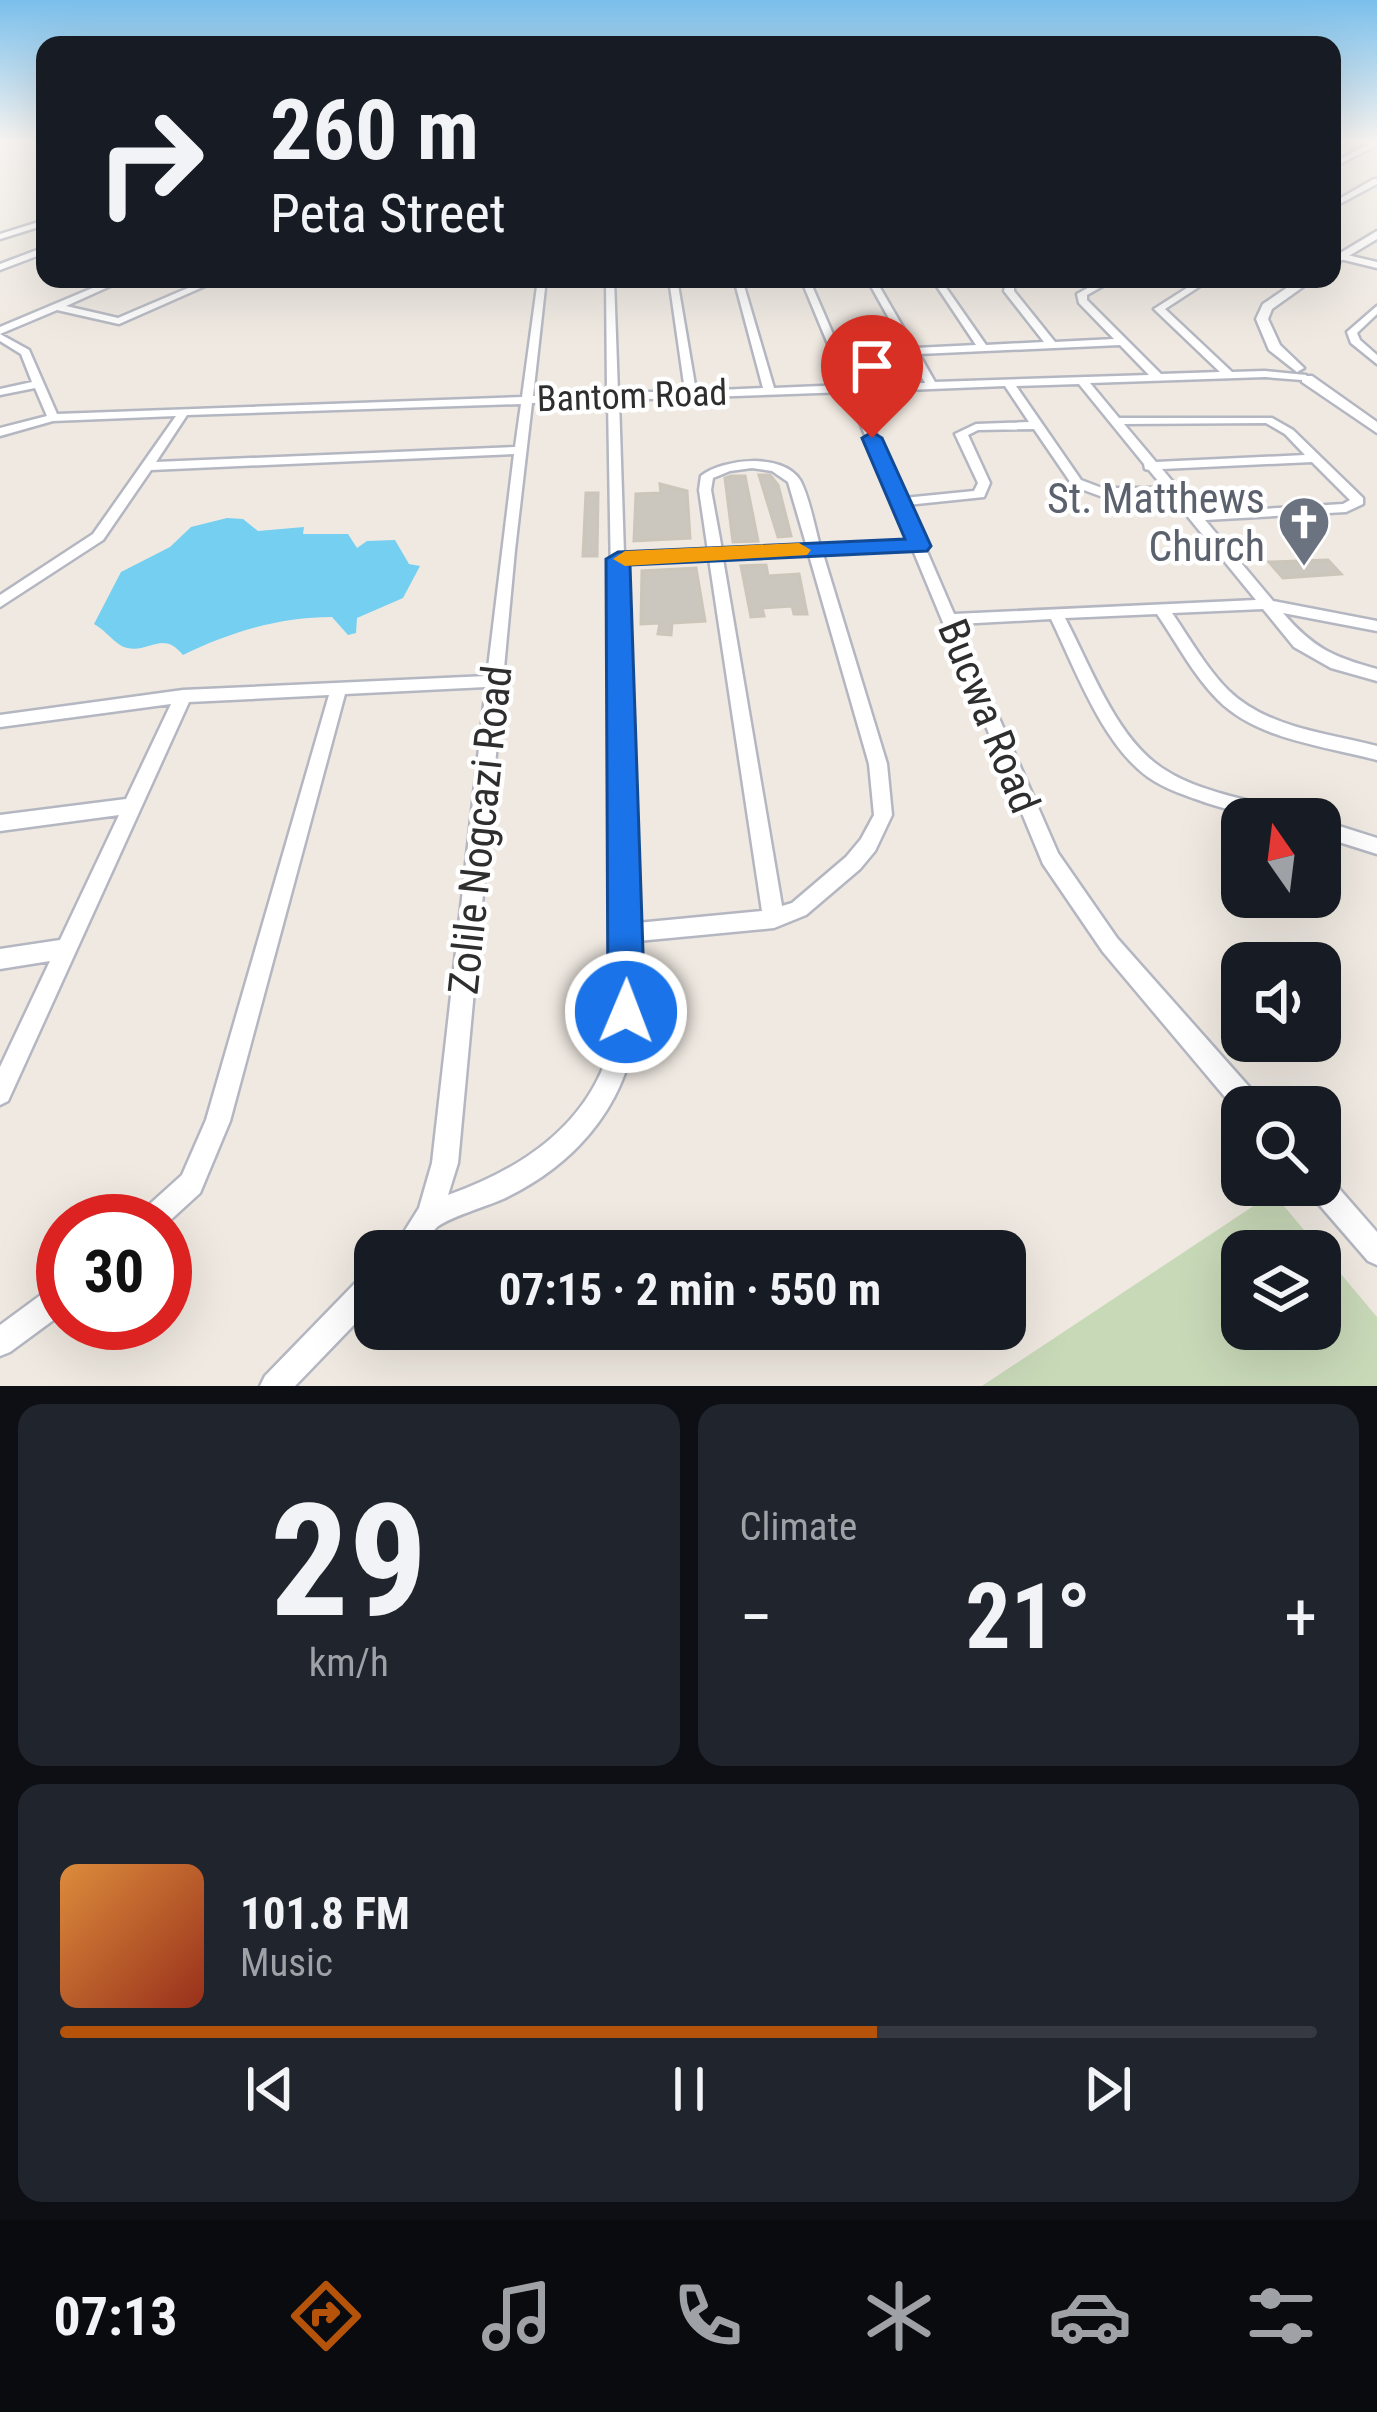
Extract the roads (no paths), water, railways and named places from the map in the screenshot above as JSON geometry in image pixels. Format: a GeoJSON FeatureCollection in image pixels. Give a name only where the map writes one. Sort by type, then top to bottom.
{"type":"FeatureCollection","features":[{"type":"Feature","properties":{"kind":"street"},"geometry":{"type":"LineString","coordinates":[[0,237],[36,225]]}},
{"type":"Feature","properties":{"kind":"street"},"geometry":{"type":"LineString","coordinates":[[1342,256],[1377,234]]}},
{"type":"Feature","properties":{"kind":"street"},"geometry":{"type":"LineString","coordinates":[[0,267],[36,253]]}},
{"type":"Feature","properties":{"kind":"street"},"geometry":{"type":"LineString","coordinates":[[1342,256],[1377,266]]}},
{"type":"Feature","properties":{"kind":"street"},"geometry":{"type":"LineString","coordinates":[[53,418],[25,352],[0,334],[101,288]]}},
{"type":"Feature","properties":{"kind":"street"},"geometry":{"type":"LineString","coordinates":[[56,307],[118,321],[196,288]]}},
{"type":"Feature","properties":{"kind":"street","name":"Zolile Nogcazi Road"},"geometry":{"type":"LineString","coordinates":[[420,1230],[430,1215],[445,1163],[541,288]]}},
{"type":"Feature","properties":{"kind":"street"},"geometry":{"type":"LineString","coordinates":[[430,1215],[518,1182],[539,1168],[587,1118],[605,1091],[623,1041],[627,934],[610,288]]}},
{"type":"Feature","properties":{"kind":"street"},"geometry":{"type":"LineString","coordinates":[[674,288],[691,394]]}},
{"type":"Feature","properties":{"kind":"street"},"geometry":{"type":"LineString","coordinates":[[741,288],[770,392]]}},
{"type":"Feature","properties":{"kind":"street","name":"Bucwa Road"},"geometry":{"type":"LineString","coordinates":[[809,288],[1056,869],[1110,945],[1232,1086]]}},
{"type":"Feature","properties":{"kind":"street"},"geometry":{"type":"LineString","coordinates":[[876,288],[932,386]]}},
{"type":"Feature","properties":{"kind":"street"},"geometry":{"type":"LineString","coordinates":[[942,288],[982,347]]}},
{"type":"Feature","properties":{"kind":"street"},"geometry":{"type":"LineString","coordinates":[[1011,288],[1051,344]]}},
{"type":"Feature","properties":{"kind":"street"},"geometry":{"type":"LineString","coordinates":[[1094,288],[1082,294],[1082,301],[1157,378]]}},
{"type":"Feature","properties":{"kind":"street"},"geometry":{"type":"LineString","coordinates":[[1193,288],[1159,309],[1229,375]]}},
{"type":"Feature","properties":{"kind":"street"},"geometry":{"type":"LineString","coordinates":[[1296,288],[1263,313],[1263,327],[1305,373],[1374,426]]}},
{"type":"Feature","properties":{"kind":"street"},"geometry":{"type":"LineString","coordinates":[[1377,309],[1352,332],[1354,341],[1377,361]]}},
{"type":"Feature","properties":{"kind":"street"},"geometry":{"type":"LineString","coordinates":[[911,351],[1121,342]]}},
{"type":"Feature","properties":{"kind":"street","name":"Bantom Road"},"geometry":{"type":"LineString","coordinates":[[0,432],[53,418],[184,412],[1305,373]]}},
{"type":"Feature","properties":{"kind":"street"},"geometry":{"type":"LineString","coordinates":[[1082,381],[1263,604],[1313,652],[1377,675]]}},
{"type":"Feature","properties":{"kind":"street"},"geometry":{"type":"LineString","coordinates":[[1008,383],[1069,476],[1084,487],[1111,493],[1172,492]]}},
{"type":"Feature","properties":{"kind":"street"},"geometry":{"type":"LineString","coordinates":[[0,392],[37,384]]}},
{"type":"Feature","properties":{"kind":"street"},"geometry":{"type":"LineString","coordinates":[[2,598],[98,537],[184,412]]}},
{"type":"Feature","properties":{"kind":"street"},"geometry":{"type":"LineString","coordinates":[[1114,421],[1262,418],[1289,432],[1357,497],[1353,507],[1193,518]]}},
{"type":"Feature","properties":{"kind":"street"},"geometry":{"type":"LineString","coordinates":[[901,502],[979,494],[984,483],[962,434],[976,428],[1036,425]]}},
{"type":"Feature","properties":{"kind":"street"},"geometry":{"type":"LineString","coordinates":[[148,466],[521,450]]}},
{"type":"Feature","properties":{"kind":"street"},"geometry":{"type":"LineString","coordinates":[[1149,466],[1315,458]]}},
{"type":"Feature","properties":{"kind":"street"},"geometry":{"type":"LineString","coordinates":[[627,934],[774,920],[815,898],[853,863],[878,826],[885,801],[814,550],[787,473],[761,466],[717,470],[705,481],[774,920]]}},
{"type":"Feature","properties":{"kind":"street"},"geometry":{"type":"LineString","coordinates":[[618,559],[919,546]]}},
{"type":"Feature","properties":{"kind":"street"},"geometry":{"type":"LineString","coordinates":[[949,619],[1263,604],[1377,626]]}},
{"type":"Feature","properties":{"kind":"street"},"geometry":{"type":"LineString","coordinates":[[1162,610],[1221,692],[1238,708],[1263,720],[1377,753]]}},
{"type":"Feature","properties":{"kind":"street"},"geometry":{"type":"LineString","coordinates":[[1056,615],[1128,744],[1153,771],[1221,798]]}},
{"type":"Feature","properties":{"kind":"street"},"geometry":{"type":"LineString","coordinates":[[0,721],[183,696],[496,681]]}},
{"type":"Feature","properties":{"kind":"street"},"geometry":{"type":"LineString","coordinates":[[180,1194],[191,1184],[218,1121],[339,687]]}},
{"type":"Feature","properties":{"kind":"street"},"geometry":{"type":"LineString","coordinates":[[0,1093],[183,696]]}},
{"type":"Feature","properties":{"kind":"street"},"geometry":{"type":"LineString","coordinates":[[0,824],[132,806]]}},
{"type":"Feature","properties":{"kind":"street"},"geometry":{"type":"LineString","coordinates":[[1341,835],[1377,846]]}},
{"type":"Feature","properties":{"kind":"street"},"geometry":{"type":"LineString","coordinates":[[0,959],[64,949]]}},
{"type":"Feature","properties":{"kind":"street"},"geometry":{"type":"LineString","coordinates":[[1337,1206],[1377,1252]]}},
{"type":"Feature","properties":{"kind":"street"},"geometry":{"type":"LineString","coordinates":[[275,1386],[354,1305]]}},
{"type":"Feature","properties":{"kind":"street"},"geometry":{"type":"LineString","coordinates":[[0,1342],[36,1316]]}},
{"type":"Feature","properties":{"kind":"water"},"geometry":{"type":"Polygon","coordinates":[[[243,519],[258,531],[304,527],[303,534],[348,534],[357,548],[367,541],[395,540],[409,564],[420,566],[403,598],[357,618],[356,633],[348,635],[332,617],[293,620],[237,633],[183,655],[162,643],[127,648],[94,624],[121,572],[170,547],[191,527],[243,519]]]}},
{"type":"Feature","properties":{"kind":"place","name":"St. Matthews Church"},"geometry":{"type":"Point","coordinates":[1304,568]}}]}
